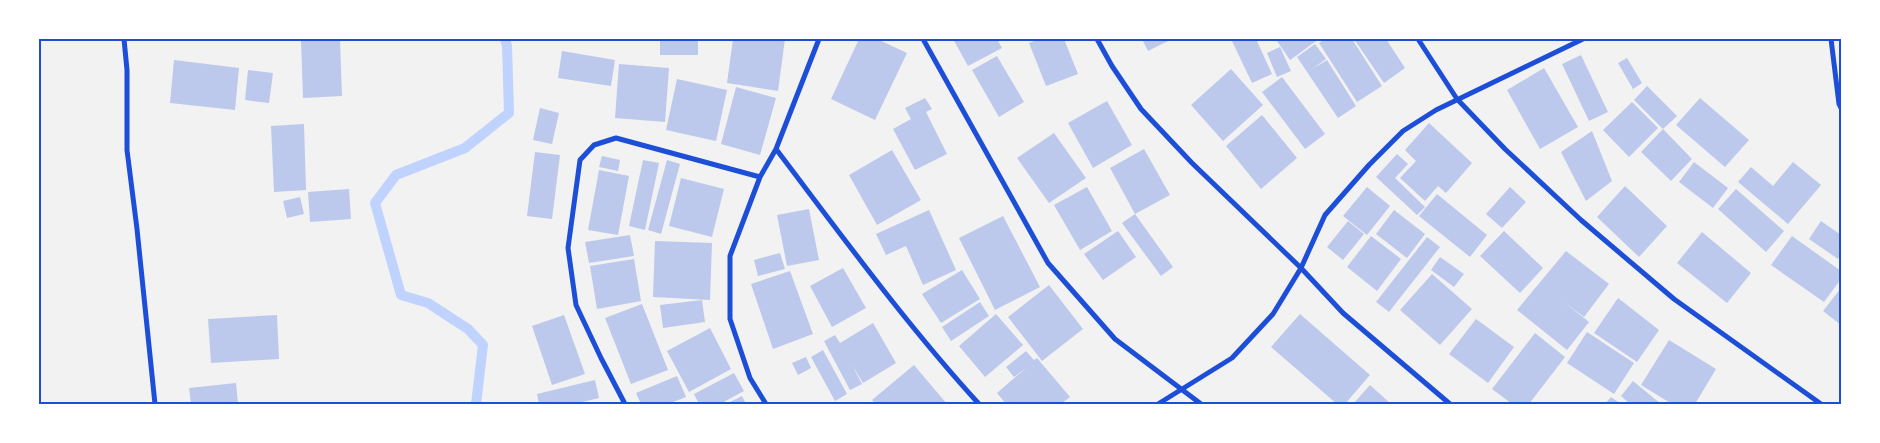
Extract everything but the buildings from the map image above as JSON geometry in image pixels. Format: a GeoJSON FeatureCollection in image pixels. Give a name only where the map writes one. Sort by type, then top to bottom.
{"type":"FeatureCollection","features":[{"type":"Feature","properties":{"kind":"street"},"geometry":{"type":"LineString","coordinates":[[124,39],[128,70],[127,150],[155,404]]}},
{"type":"Feature","properties":{"kind":"street"},"geometry":{"type":"LineString","coordinates":[[766,404],[750,378],[730,318],[730,256],[760,177],[776,149],[819,39]]}},
{"type":"Feature","properties":{"kind":"street"},"geometry":{"type":"LineString","coordinates":[[924,39],[1048,263],[1115,338],[1201,404]]}},
{"type":"Feature","properties":{"kind":"street"},"geometry":{"type":"LineString","coordinates":[[1097,39],[1112,66],[1141,109],[1192,163],[1301,268],[1344,313],[1450,404]]}},
{"type":"Feature","properties":{"kind":"street"},"geometry":{"type":"LineString","coordinates":[[1418,39],[1457,99],[1505,149],[1581,220],[1674,300],[1821,404]]}},
{"type":"Feature","properties":{"kind":"street"},"geometry":{"type":"LineString","coordinates":[[1158,404],[1232,358],[1273,314],[1301,268],[1325,215],[1369,165],[1403,131],[1457,99],[1583,39]]}},
{"type":"Feature","properties":{"kind":"street"},"geometry":{"type":"LineString","coordinates":[[1831,39],[1841,108]]}},
{"type":"Feature","properties":{"kind":"street"},"geometry":{"type":"LineString","coordinates":[[624,404],[576,305],[568,248],[580,160],[594,145],[616,138],[760,177]]}},
{"type":"Feature","properties":{"kind":"street"},"geometry":{"type":"LineString","coordinates":[[776,149],[894,303],[945,367],[979,404]]}},
{"type":"Feature","properties":{"kind":"waterway"},"geometry":{"type":"LineString","coordinates":[[476,404],[483,345],[468,329],[428,303],[401,295],[375,203],[396,175],[465,148],[509,113],[507,46],[505,39]]}}]}
